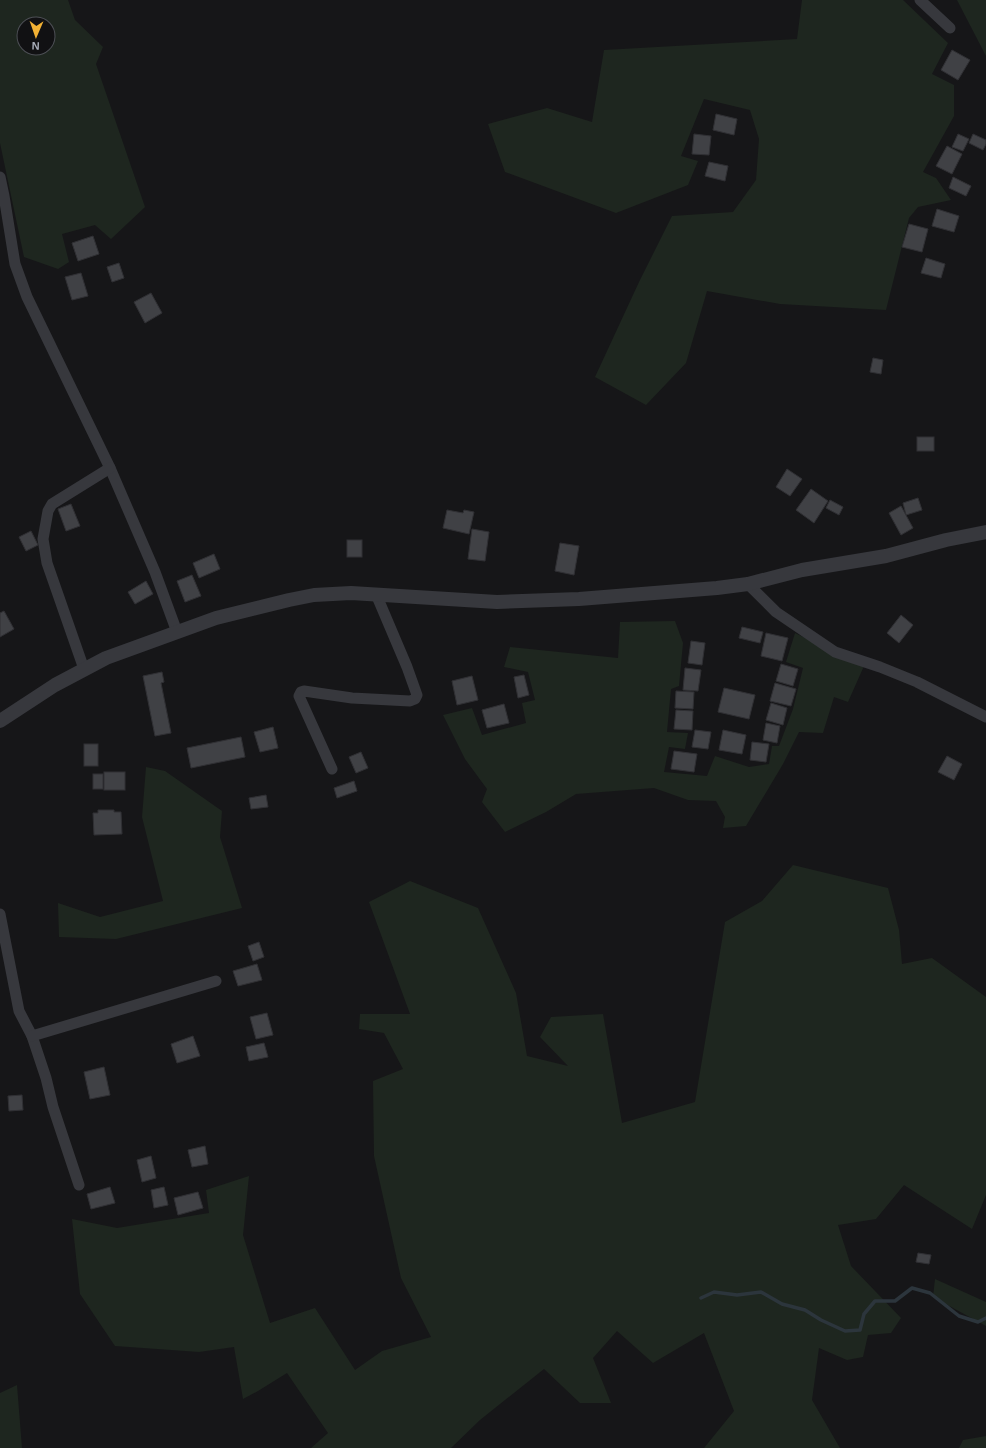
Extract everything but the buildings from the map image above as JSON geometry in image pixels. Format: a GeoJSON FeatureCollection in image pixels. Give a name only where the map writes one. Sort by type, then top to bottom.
{"type":"FeatureCollection","features":[{"type":"Feature","properties":{"kind":"street"},"geometry":{"type":"LineString","coordinates":[[920,0],[950,28]]}},
{"type":"Feature","properties":{"kind":"street"},"geometry":{"type":"LineString","coordinates":[[0,177],[15,264],[19,278],[110,468],[155,572],[177,632]]}},
{"type":"Feature","properties":{"kind":"street"},"geometry":{"type":"LineString","coordinates":[[84,669],[47,563],[43,539],[48,511],[52,504],[110,468]]}},
{"type":"Feature","properties":{"kind":"street"},"geometry":{"type":"LineString","coordinates":[[0,721],[55,685],[113,655],[216,618],[314,595],[340,593],[376,594],[497,602],[578,599],[717,588],[748,584],[802,570],[886,556],[946,540],[986,532]]}},
{"type":"Feature","properties":{"kind":"street"},"geometry":{"type":"LineString","coordinates":[[748,584],[776,612],[836,652],[880,667],[917,682],[986,718]]}},
{"type":"Feature","properties":{"kind":"street"},"geometry":{"type":"LineString","coordinates":[[332,769],[299,696],[301,692],[304,691],[352,698],[410,701],[415,699],[417,695],[407,667],[376,594]]}},
{"type":"Feature","properties":{"kind":"street"},"geometry":{"type":"LineString","coordinates":[[0,914],[19,1011],[32,1036],[46,1078],[53,1107],[79,1184]]}},
{"type":"Feature","properties":{"kind":"street"},"geometry":{"type":"LineString","coordinates":[[32,1036],[216,981]]}},
{"type":"Feature","properties":{"kind":"shaded area"},"geometry":{"type":"Polygon","coordinates":[[[0,0],[68,0],[75,20],[103,47],[96,64],[145,207],[111,239],[95,225],[62,234],[69,262],[58,269],[24,257],[0,143],[0,0]]]}},
{"type":"Feature","properties":{"kind":"shaded area"},"geometry":{"type":"Polygon","coordinates":[[[802,0],[903,0],[948,43],[932,74],[954,85],[954,116],[923,172],[936,178],[951,200],[918,207],[909,218],[886,310],[780,304],[707,291],[686,363],[646,405],[595,377],[639,282],[672,216],[733,212],[756,180],[759,139],[750,110],[704,99],[681,156],[698,161],[688,185],[616,213],[505,172],[488,124],[547,108],[592,122],[604,50],[797,39],[802,0]]]}},
{"type":"Feature","properties":{"kind":"shaded area"},"geometry":{"type":"Polygon","coordinates":[[[957,0],[986,0],[986,56],[957,0]]]}},
{"type":"Feature","properties":{"kind":"shaded area"},"geometry":{"type":"Polygon","coordinates":[[[675,621],[683,643],[679,686],[671,689],[667,732],[688,733],[685,749],[669,747],[664,772],[707,776],[715,756],[749,767],[769,764],[772,746],[779,746],[793,709],[803,668],[786,662],[795,633],[864,666],[848,702],[834,697],[823,733],[799,732],[783,764],[746,826],[723,828],[725,817],[716,801],[688,800],[654,788],[576,794],[546,812],[505,832],[482,802],[487,789],[465,759],[443,715],[472,708],[482,735],[526,723],[522,703],[535,700],[528,672],[504,667],[510,647],[618,658],[620,622],[675,621]]]}},
{"type":"Feature","properties":{"kind":"shaded area"},"geometry":{"type":"Polygon","coordinates":[[[146,767],[165,771],[222,811],[220,837],[242,908],[116,939],[59,937],[58,903],[100,917],[163,901],[142,817],[146,767]]]}},
{"type":"Feature","properties":{"kind":"shaded area"},"geometry":{"type":"Polygon","coordinates":[[[793,865],[888,888],[899,930],[902,964],[932,958],[986,997],[986,1195],[972,1229],[904,1185],[876,1219],[838,1225],[851,1266],[901,1318],[891,1333],[868,1335],[863,1357],[847,1360],[819,1348],[812,1400],[840,1448],[704,1448],[734,1411],[704,1333],[653,1363],[617,1331],[593,1358],[611,1403],[580,1403],[544,1369],[480,1420],[451,1448],[311,1448],[328,1433],[287,1373],[243,1399],[234,1347],[199,1352],[115,1346],[80,1294],[72,1219],[117,1228],[209,1213],[206,1190],[249,1176],[243,1235],[270,1323],[315,1308],[355,1370],[382,1351],[431,1337],[401,1278],[374,1156],[373,1081],[403,1069],[384,1033],[359,1029],[360,1014],[410,1014],[369,902],[410,881],[478,908],[516,993],[527,1056],[568,1066],[540,1037],[551,1017],[603,1014],[622,1123],[695,1102],[725,922],[762,901],[793,865]]]}},
{"type":"Feature","properties":{"kind":"shaded area"},"geometry":{"type":"Polygon","coordinates":[[[935,1279],[986,1302],[986,1326],[933,1297],[935,1279]]]}},
{"type":"Feature","properties":{"kind":"shaded area"},"geometry":{"type":"Polygon","coordinates":[[[17,1385],[22,1448],[0,1448],[0,1393],[17,1385]]]}},
{"type":"Feature","properties":{"kind":"shaded area"},"geometry":{"type":"Polygon","coordinates":[[[986,1436],[986,1448],[959,1448],[963,1440],[986,1436]]]}},
{"type":"Feature","properties":{"kind":"waterway"},"geometry":{"type":"LineString","coordinates":[[701,1298],[714,1292],[737,1295],[761,1292],[782,1304],[805,1310],[821,1320],[845,1331],[860,1330],[864,1314],[875,1301],[895,1301],[912,1288],[930,1293],[959,1316],[978,1322],[986,1318]]}}]}
